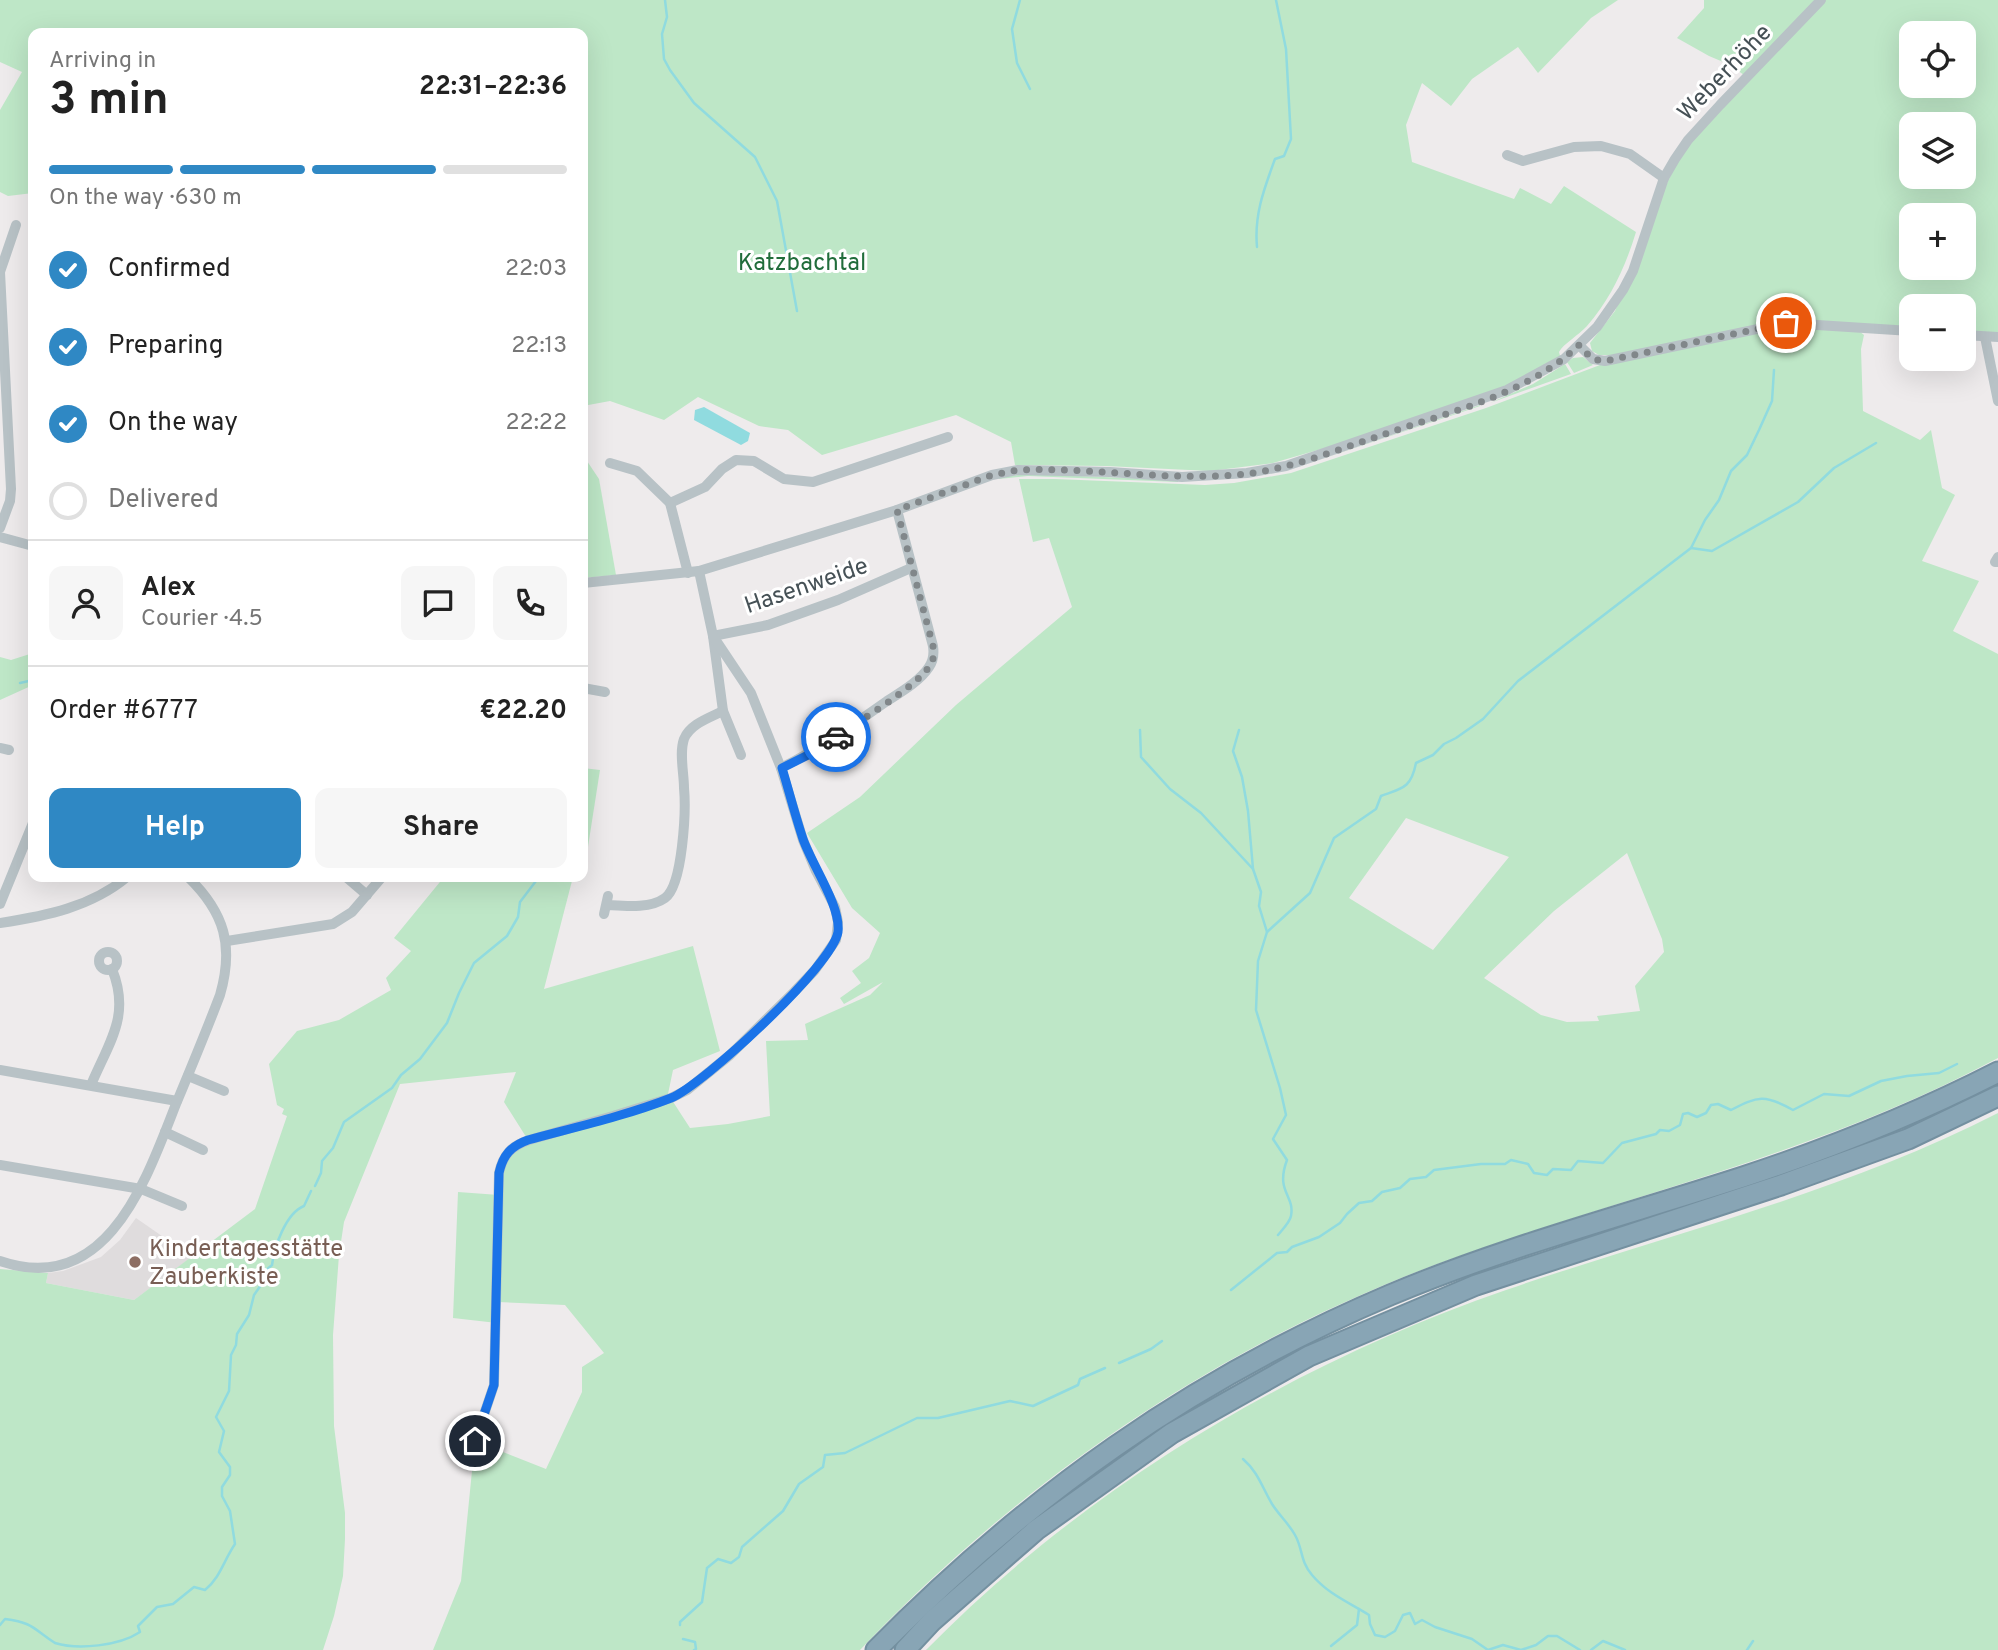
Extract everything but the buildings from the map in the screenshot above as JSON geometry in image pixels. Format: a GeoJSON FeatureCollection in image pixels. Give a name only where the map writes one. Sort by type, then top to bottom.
{"type":"FeatureCollection","features":[{"type":"Feature","properties":{"kind":"highway"},"geometry":{"type":"LineString","coordinates":[[876,1650],[962,1567],[1051,1492],[1161,1416],[1297,1338],[1391,1295],[1454,1271],[1845,1141],[1919,1110],[1998,1072]]}},
{"type":"Feature","properties":{"kind":"highway"},"geometry":{"type":"LineString","coordinates":[[905,1650],[932,1621],[1036,1530],[1172,1433],[1309,1356],[1476,1285],[1781,1185],[1908,1139],[1998,1096]]}},
{"type":"Feature","properties":{"kind":"street","name":"Weberhöhe"},"geometry":{"type":"LineString","coordinates":[[588,583],[694,572],[897,510],[992,475],[1018,470],[1182,477],[1247,474],[1286,466],[1507,390],[1556,364],[1597,327],[1623,290],[1664,178],[1688,140],[1822,0]]}},
{"type":"Feature","properties":{"kind":"street"},"geometry":{"type":"LineString","coordinates":[[1507,155],[1523,161],[1574,147],[1614,148],[1630,154],[1664,178]]}},
{"type":"Feature","properties":{"kind":"street"},"geometry":{"type":"LineString","coordinates":[[0,528],[10,501],[11,489],[0,272],[16,225]]}},
{"type":"Feature","properties":{"kind":"street"},"geometry":{"type":"LineString","coordinates":[[1579,345],[1592,359],[1605,361],[1786,323],[1899,330]]}},
{"type":"Feature","properties":{"kind":"street"},"geometry":{"type":"LineString","coordinates":[[1976,336],[1998,337]]}},
{"type":"Feature","properties":{"kind":"street"},"geometry":{"type":"LineString","coordinates":[[1985,337],[1998,401]]}},
{"type":"Feature","properties":{"kind":"street"},"geometry":{"type":"LineString","coordinates":[[670,503],[705,487],[722,469],[736,460],[754,461],[784,479],[813,482],[948,437]]}},
{"type":"Feature","properties":{"kind":"street"},"geometry":{"type":"LineString","coordinates":[[610,463],[637,471],[670,503],[713,636],[723,711],[741,755]]}},
{"type":"Feature","properties":{"kind":"street"},"geometry":{"type":"LineString","coordinates":[[782,768],[814,752],[847,730],[909,687],[930,666],[933,646],[897,510]]}},
{"type":"Feature","properties":{"kind":"street"},"geometry":{"type":"LineString","coordinates":[[0,537],[28,545]]}},
{"type":"Feature","properties":{"kind":"street","name":"Hasenweide"},"geometry":{"type":"LineString","coordinates":[[713,636],[768,625],[838,600],[911,568]]}},
{"type":"Feature","properties":{"kind":"street"},"geometry":{"type":"LineString","coordinates":[[475,1441],[494,1385],[499,1173],[502,1160],[517,1144],[671,1098],[687,1090],[730,1055],[816,970],[830,951],[838,932],[835,907],[803,840],[782,768],[751,693],[713,636]]}},
{"type":"Feature","properties":{"kind":"street"},"geometry":{"type":"LineString","coordinates":[[588,689],[605,692]]}},
{"type":"Feature","properties":{"kind":"street"},"geometry":{"type":"LineString","coordinates":[[606,905],[635,906],[661,901],[668,896],[676,874],[678,841],[685,804],[682,751],[684,740],[691,728],[723,711]]}},
{"type":"Feature","properties":{"kind":"street"},"geometry":{"type":"LineString","coordinates":[[0,904],[28,834]]}},
{"type":"Feature","properties":{"kind":"street"},"geometry":{"type":"LineString","coordinates":[[0,923],[34,918],[77,906],[103,894],[120,882]]}},
{"type":"Feature","properties":{"kind":"street"},"geometry":{"type":"LineString","coordinates":[[0,1261],[16,1266],[43,1267],[85,1255],[121,1221],[141,1189],[220,995],[228,965],[227,941],[221,923],[213,906],[192,882]]}},
{"type":"Feature","properties":{"kind":"street"},"geometry":{"type":"LineString","coordinates":[[352,882],[367,895]]}},
{"type":"Feature","properties":{"kind":"street"},"geometry":{"type":"LineString","coordinates":[[227,941],[333,924],[352,912],[378,882]]}},
{"type":"Feature","properties":{"kind":"street"},"geometry":{"type":"LineString","coordinates":[[91,1085],[119,1017],[120,991],[112,969]]}},
{"type":"Feature","properties":{"kind":"street"},"geometry":{"type":"LineString","coordinates":[[0,1070],[177,1101]]}},
{"type":"Feature","properties":{"kind":"street"},"geometry":{"type":"LineString","coordinates":[[188,1076],[224,1091]]}},
{"type":"Feature","properties":{"kind":"street"},"geometry":{"type":"LineString","coordinates":[[165,1132],[203,1150]]}},
{"type":"Feature","properties":{"kind":"street"},"geometry":{"type":"LineString","coordinates":[[0,1165],[141,1189],[182,1206]]}},
{"type":"Feature","properties":{"kind":"shaded area","name":"Kindertagesstätte Zauberkiste"},"geometry":{"type":"Polygon","coordinates":[[[136,1218],[192,1257],[134,1300],[46,1283],[48,1273],[63,1271],[101,1257],[120,1240],[136,1218]]]}},
{"type":"Feature","properties":{"kind":"green space","name":"Katzbachtal"},"geometry":{"type":"Polygon","coordinates":[[[0,0],[1618,0],[1591,18],[1538,73],[1518,47],[1472,79],[1451,106],[1422,83],[1406,125],[1412,162],[1514,199],[1520,188],[1551,204],[1564,186],[1636,232],[1610,293],[1587,326],[1561,349],[1560,356],[1506,386],[1335,445],[1273,463],[1210,471],[1015,465],[1011,442],[956,415],[822,455],[788,430],[759,426],[698,397],[664,420],[610,401],[588,405],[588,28],[28,28],[28,194],[8,196],[0,192],[0,110],[22,72],[0,62],[0,0]]]}},
{"type":"Feature","properties":{"kind":"green space"},"geometry":{"type":"Polygon","coordinates":[[[1704,0],[1998,0],[1998,334],[1976,333],[1976,294],[1899,294],[1899,326],[1817,321],[1613,355],[1599,355],[1592,351],[1590,343],[1615,311],[1668,181],[1688,140],[1747,77],[1728,64],[1677,38],[1704,8],[1704,0]]]}},
{"type":"Feature","properties":{"kind":"green space"},"geometry":{"type":"Polygon","coordinates":[[[1812,327],[1859,331],[1864,335],[1861,349],[1863,411],[1920,440],[1931,430],[1942,488],[1955,495],[1922,561],[1979,581],[1953,631],[1998,654],[1998,1058],[1933,1090],[1799,1145],[1454,1258],[1370,1291],[1289,1329],[1210,1372],[1134,1419],[1061,1471],[990,1527],[860,1650],[433,1650],[461,1581],[475,1441],[546,1469],[582,1392],[582,1367],[604,1353],[565,1305],[498,1302],[497,1323],[453,1318],[458,1192],[499,1195],[502,1160],[528,1140],[504,1102],[516,1072],[400,1084],[344,1222],[339,1255],[333,1335],[334,1426],[345,1513],[345,1539],[343,1576],[323,1650],[0,1650],[0,1269],[48,1273],[46,1283],[134,1300],[255,1209],[287,1116],[282,1114],[284,1109],[277,1105],[269,1064],[297,1031],[339,1020],[391,990],[386,978],[411,951],[394,938],[440,882],[572,882],[544,989],[693,946],[720,1051],[673,1070],[668,1094],[690,1128],[770,1116],[766,1041],[808,1040],[805,1024],[870,995],[883,982],[844,1004],[840,998],[861,983],[852,971],[869,958],[880,933],[852,908],[807,833],[860,797],[956,705],[1072,607],[1049,538],[1033,542],[1019,479],[1205,485],[1291,473],[1486,408],[1600,365],[1783,328],[1812,327]],[[1406,818],[1349,898],[1433,950],[1509,857],[1406,818]],[[1627,853],[1554,911],[1484,978],[1541,1015],[1567,1022],[1599,1021],[1597,1016],[1640,1011],[1635,986],[1664,952],[1662,939],[1627,853]]]}},
{"type":"Feature","properties":{"kind":"green space"},"geometry":{"type":"Polygon","coordinates":[[[1583,357],[1593,365],[1574,373],[1567,362],[1583,357]]]}},
{"type":"Feature","properties":{"kind":"green space"},"geometry":{"type":"Polygon","coordinates":[[[1565,364],[1571,374],[1490,403],[1533,384],[1565,364]]]}},
{"type":"Feature","properties":{"kind":"green space"},"geometry":{"type":"Polygon","coordinates":[[[1480,405],[1480,406],[1292,469],[1480,405]]]}},
{"type":"Feature","properties":{"kind":"green space"},"geometry":{"type":"Polygon","coordinates":[[[588,462],[599,479],[616,575],[588,578],[588,462]]]}},
{"type":"Feature","properties":{"kind":"green space"},"geometry":{"type":"Polygon","coordinates":[[[1029,474],[1178,482],[1028,476],[999,479],[1029,474]]]}},
{"type":"Feature","properties":{"kind":"green space"},"geometry":{"type":"Polygon","coordinates":[[[28,655],[28,687],[0,700],[0,657],[11,660],[28,655]]]}},
{"type":"Feature","properties":{"kind":"green space"},"geometry":{"type":"Polygon","coordinates":[[[588,769],[600,770],[588,847],[588,769]]]}},
{"type":"Feature","properties":{"kind":"green space"},"geometry":{"type":"Polygon","coordinates":[[[1998,1113],[1998,1650],[926,1650],[988,1591],[1054,1535],[1123,1484],[1195,1437],[1270,1394],[1347,1355],[1426,1320],[1506,1290],[1755,1210],[1879,1166],[1998,1113]]]}},
{"type":"Feature","properties":{"kind":"water"},"geometry":{"type":"Polygon","coordinates":[[[704,407],[750,433],[748,441],[741,445],[694,420],[695,410],[704,407]]]}},
{"type":"Feature","properties":{"kind":"waterway"},"geometry":{"type":"LineString","coordinates":[[665,0],[667,17],[662,34],[664,59],[670,70],[694,103],[755,157],[777,201],[797,311]]}},
{"type":"Feature","properties":{"kind":"waterway"},"geometry":{"type":"LineString","coordinates":[[1020,0],[1012,29],[1017,63],[1030,89]]}},
{"type":"Feature","properties":{"kind":"waterway"},"geometry":{"type":"LineString","coordinates":[[1257,247],[1258,213],[1264,192],[1275,159],[1284,156],[1291,139],[1286,49],[1276,0]]}},
{"type":"Feature","properties":{"kind":"waterway"},"geometry":{"type":"LineString","coordinates":[[1691,548],[1719,500],[1731,471],[1747,455],[1759,430],[1772,401],[1774,370]]}},
{"type":"Feature","properties":{"kind":"waterway"},"geometry":{"type":"LineString","coordinates":[[1278,1235],[1291,1216],[1283,1179],[1287,1160],[1273,1139],[1286,1115],[1256,1010],[1258,961],[1267,932],[1310,893],[1334,838],[1376,809],[1381,796],[1405,786],[1412,778],[1416,763],[1433,755],[1444,744],[1483,719],[1518,681],[1691,548],[1712,551],[1798,502],[1834,468],[1876,443]]}},
{"type":"Feature","properties":{"kind":"waterway"},"geometry":{"type":"LineString","coordinates":[[20,683],[28,681]]}},
{"type":"Feature","properties":{"kind":"waterway"},"geometry":{"type":"LineString","coordinates":[[1140,730],[1141,757],[1170,789],[1201,813],[1253,869],[1261,892],[1259,906],[1267,932]]}},
{"type":"Feature","properties":{"kind":"waterway"},"geometry":{"type":"LineString","coordinates":[[1239,730],[1233,751],[1242,777],[1248,811],[1253,869]]}},
{"type":"Feature","properties":{"kind":"waterway"},"geometry":{"type":"LineString","coordinates":[[315,1186],[321,1173],[322,1161],[333,1148],[344,1122],[392,1088],[401,1075],[420,1059],[447,1023],[474,963],[507,936],[518,917],[520,902],[535,882]]}},
{"type":"Feature","properties":{"kind":"waterway"},"geometry":{"type":"LineString","coordinates":[[1231,1290],[1277,1253],[1287,1252],[1292,1247],[1319,1237],[1340,1223],[1359,1203],[1372,1201],[1382,1192],[1400,1188],[1410,1179],[1426,1177],[1434,1170],[1505,1164],[1511,1160],[1528,1164],[1534,1173],[1547,1175],[1553,1169],[1571,1170],[1578,1161],[1603,1163],[1622,1143],[1656,1134],[1660,1130],[1669,1131],[1680,1125],[1683,1114],[1697,1117],[1706,1113],[1711,1105],[1718,1104],[1731,1110],[1748,1102],[1768,1099],[1793,1110],[1824,1094],[1849,1096],[1881,1081],[1939,1073],[1957,1064]]}},
{"type":"Feature","properties":{"kind":"waterway"},"geometry":{"type":"LineString","coordinates":[[0,1625],[5,1619],[22,1622],[55,1643],[64,1645],[86,1646],[121,1641],[140,1632],[138,1626],[157,1607],[173,1604],[194,1587],[205,1590],[214,1580],[235,1544],[230,1511],[222,1496],[222,1487],[230,1475],[230,1467],[219,1452],[224,1431],[216,1417],[229,1391],[231,1355],[237,1334],[249,1315],[264,1272],[272,1265],[282,1231],[292,1216],[304,1206],[311,1191]]}},
{"type":"Feature","properties":{"kind":"waterway"},"geometry":{"type":"LineString","coordinates":[[1119,1363],[1151,1349],[1162,1341]]}},
{"type":"Feature","properties":{"kind":"waterway"},"geometry":{"type":"LineString","coordinates":[[680,1625],[702,1602],[707,1568],[718,1559],[731,1563],[739,1557],[742,1547],[783,1511],[799,1484],[823,1467],[825,1455],[845,1453],[917,1418],[938,1418],[1010,1401],[1033,1406],[1078,1385],[1080,1379],[1105,1368]]}},
{"type":"Feature","properties":{"kind":"waterway"},"geometry":{"type":"LineString","coordinates":[[1243,1459],[1256,1474],[1272,1504],[1295,1535],[1305,1565],[1312,1575],[1332,1593],[1369,1615],[1375,1635],[1385,1637],[1395,1631],[1403,1615],[1410,1613],[1415,1624],[1422,1620],[1472,1639],[1488,1650],[1503,1645],[1521,1650],[1536,1645],[1548,1636],[1557,1636],[1580,1650]]}},
{"type":"Feature","properties":{"kind":"waterway"},"geometry":{"type":"LineString","coordinates":[[1331,1646],[1357,1625],[1359,1609]]}},
{"type":"Feature","properties":{"kind":"waterway"},"geometry":{"type":"LineString","coordinates":[[683,1639],[695,1642],[694,1650]]}},
{"type":"Feature","properties":{"kind":"waterway"},"geometry":{"type":"LineString","coordinates":[[1591,1650],[1603,1641],[1625,1650]]}},
{"type":"Feature","properties":{"kind":"waterway"},"geometry":{"type":"LineString","coordinates":[[1747,1650],[1753,1641]]}},
{"type":"Feature","properties":{"kind":"way so far"},"geometry":{"type":"LineString","coordinates":[[836,737],[909,687],[930,666],[933,658],[933,646],[897,510],[992,475],[1018,470],[1182,477],[1247,474],[1286,466],[1489,398],[1526,382],[1564,359],[1579,345],[1592,359],[1605,361],[1786,323]]}},
{"type":"Feature","properties":{"kind":"place","name":"Kindertagesstätte Zauberkiste"},"geometry":{"type":"Point","coordinates":[135,1262]}},
{"type":"Feature","properties":{"kind":"route"},"geometry":{"type":"LineString","coordinates":[[475,1441],[494,1385],[499,1173],[502,1160],[517,1144],[671,1098],[687,1090],[730,1055],[816,970],[836,940],[838,922],[835,907],[803,840],[782,768],[836,737]]}}]}
